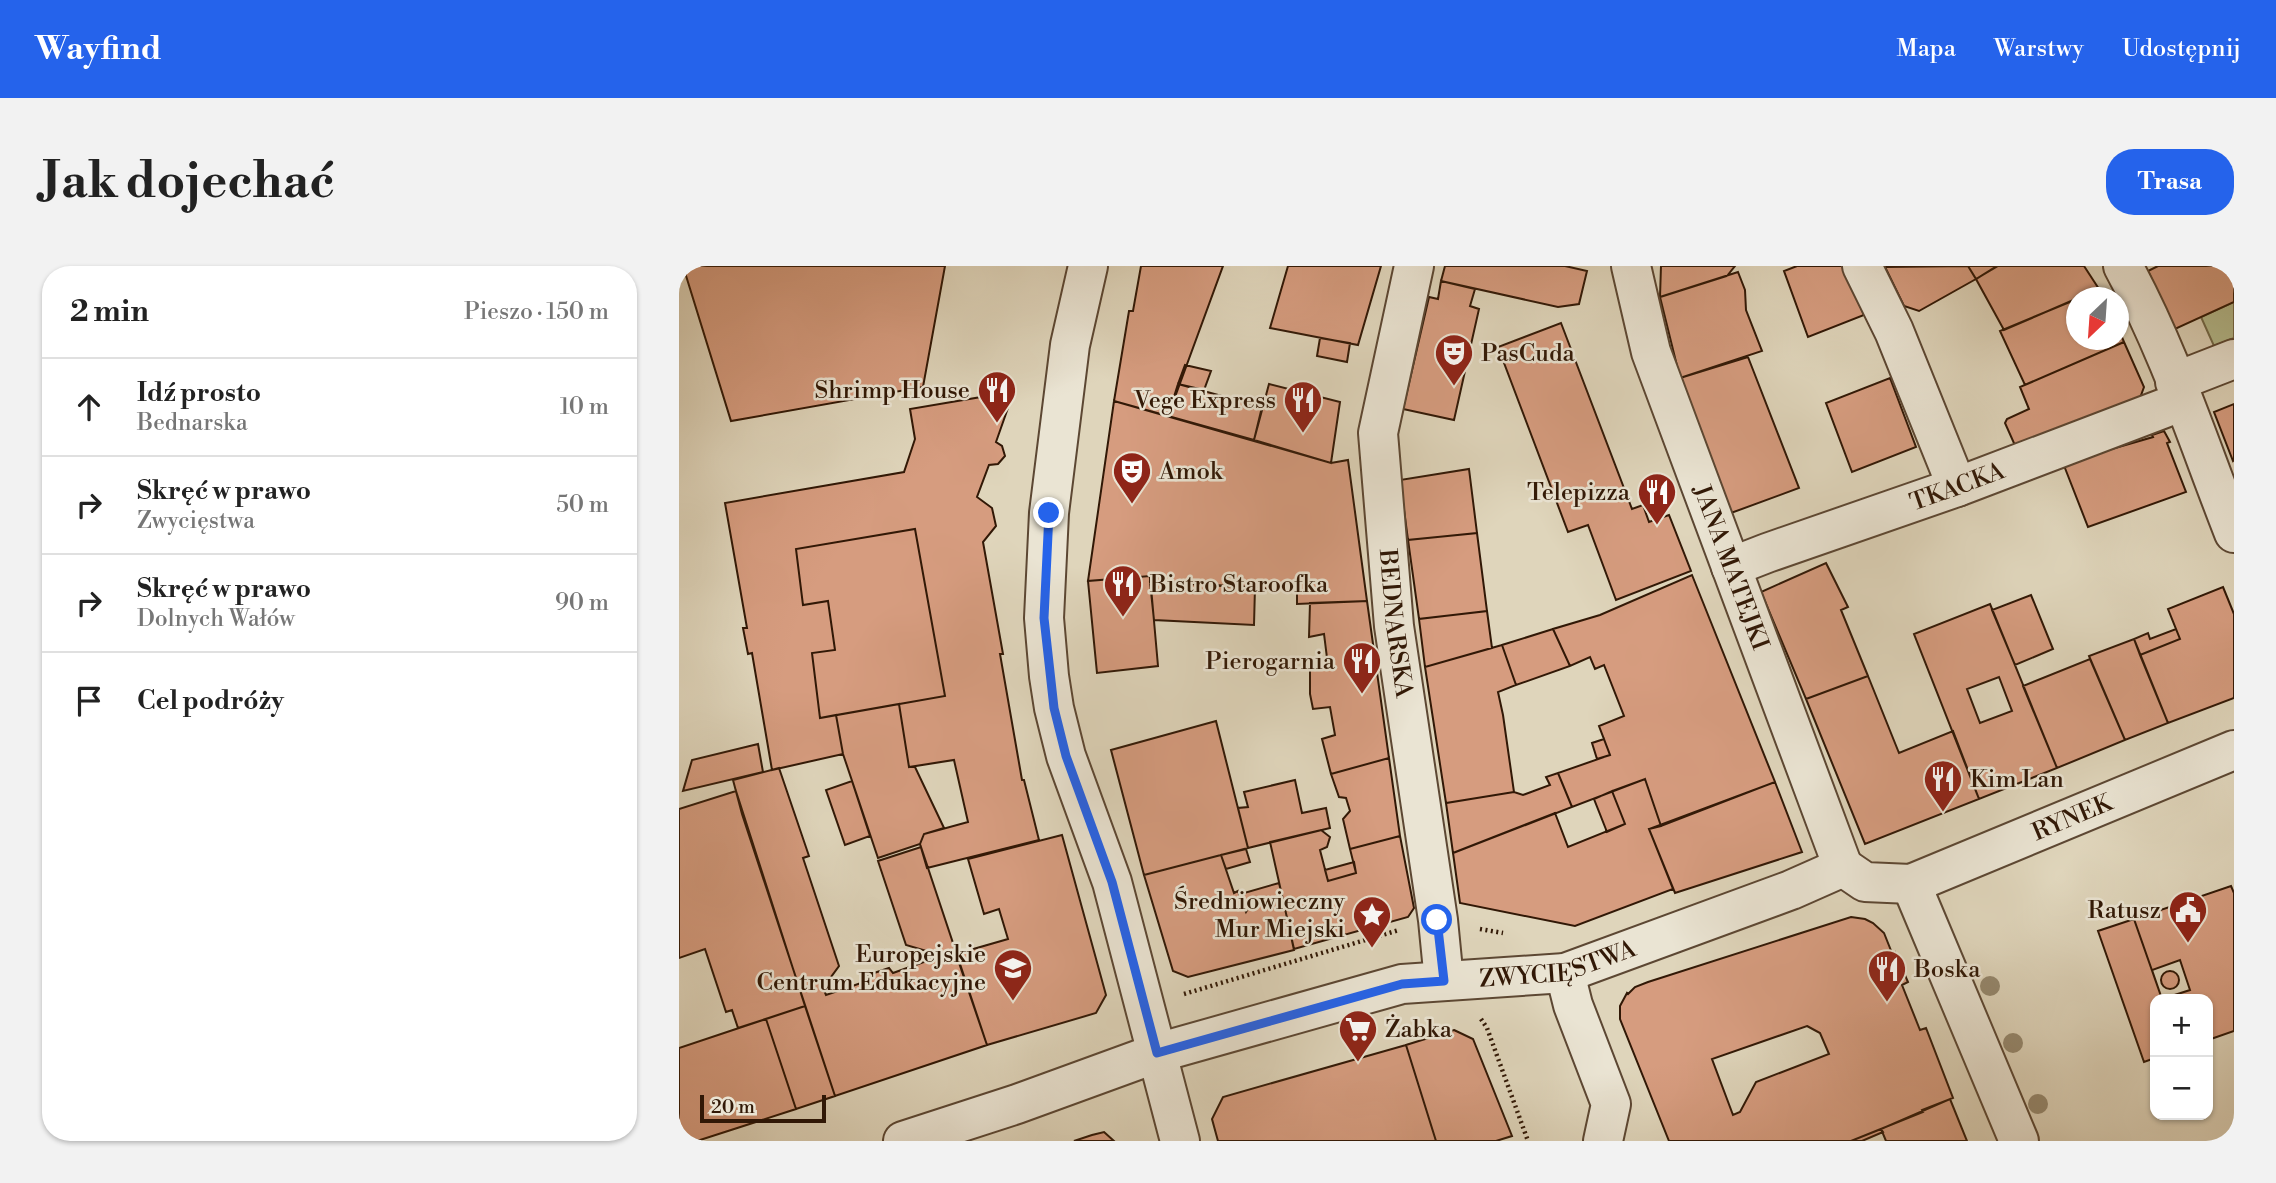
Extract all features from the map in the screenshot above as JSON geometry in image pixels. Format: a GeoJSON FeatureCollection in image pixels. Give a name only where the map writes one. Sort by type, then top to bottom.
{"type":"FeatureCollection","features":[{"type":"Feature","properties":{"kind":"street"},"geometry":{"type":"LineString","coordinates":[[1088,266],[1070,345],[1050,500],[1045,630],[1054,708],[1066,756],[1112,882],[1180,1141]]}},
{"type":"Feature","properties":{"kind":"street","name":"BEDNARSKA"},"geometry":{"type":"LineString","coordinates":[[1414,266],[1378,433],[1394,626],[1444,981]]}},
{"type":"Feature","properties":{"kind":"street","name":"JANA MATEJKI"},"geometry":{"type":"LineString","coordinates":[[1631,266],[1651,352],[1731,568],[1854,875]]}},
{"type":"Feature","properties":{"kind":"street"},"geometry":{"type":"LineString","coordinates":[[1862,266],[1894,331],[1957,487]]}},
{"type":"Feature","properties":{"kind":"street"},"geometry":{"type":"LineString","coordinates":[[2123,266],[2140,297],[2234,533]]}},
{"type":"Feature","properties":{"kind":"street","name":"TKACKA"},"geometry":{"type":"LineString","coordinates":[[1731,568],[1767,552],[1957,487],[2179,391],[2234,359]]}},
{"type":"Feature","properties":{"kind":"street","name":"RYNEK"},"geometry":{"type":"LineString","coordinates":[[1854,875],[1911,884],[2234,750]]}},
{"type":"Feature","properties":{"kind":"street","name":"ZWYCIĘSTWA"},"geometry":{"type":"LineString","coordinates":[[903,1141],[1028,1100],[1157,1053],[1402,984],[1565,973],[1791,890],[1854,875]]}},
{"type":"Feature","properties":{"kind":"street"},"geometry":{"type":"LineString","coordinates":[[1911,884],[2019,1141]]}},
{"type":"Feature","properties":{"kind":"street"},"geometry":{"type":"LineString","coordinates":[[1565,973],[1573,1005],[1611,1104],[1603,1141]]}},
{"type":"Feature","properties":{"kind":"path"},"geometry":{"type":"LineString","coordinates":[[1173,990],[1185,995],[1383,933],[1405,929]]}},
{"type":"Feature","properties":{"kind":"path"},"geometry":{"type":"LineString","coordinates":[[1478,1015],[1487,1028],[1528,1141]]}},
{"type":"Feature","properties":{"kind":"green space"},"geometry":{"type":"Polygon","coordinates":[[[2234,302],[2234,338],[2214,346],[2201,317],[2234,302]]]}},
{"type":"Feature","properties":{"kind":"building"},"geometry":{"type":"Polygon","coordinates":[[[683,266],[945,266],[923,387],[731,421],[683,266]]]}},
{"type":"Feature","properties":{"kind":"building"},"geometry":{"type":"Polygon","coordinates":[[[1141,266],[1223,266],[1168,416],[1114,401],[1129,311],[1133,311],[1141,266]]]}},
{"type":"Feature","properties":{"kind":"building"},"geometry":{"type":"Polygon","coordinates":[[[1288,266],[1381,266],[1358,345],[1270,328],[1288,266]]]}},
{"type":"Feature","properties":{"kind":"building"},"geometry":{"type":"Polygon","coordinates":[[[1445,266],[1565,266],[1587,271],[1579,304],[1558,307],[1441,281],[1445,266]]]}},
{"type":"Feature","properties":{"kind":"building"},"geometry":{"type":"Polygon","coordinates":[[[1661,266],[1735,266],[1727,276],[1660,297],[1661,266]]]}},
{"type":"Feature","properties":{"kind":"building"},"geometry":{"type":"Polygon","coordinates":[[[1797,266],[1843,266],[1864,315],[1808,337],[1784,271],[1797,266]]]}},
{"type":"Feature","properties":{"kind":"building"},"geometry":{"type":"Polygon","coordinates":[[[1968,266],[1976,279],[1919,311],[1904,306],[1885,267],[1968,266]]]}},
{"type":"Feature","properties":{"kind":"building"},"geometry":{"type":"Polygon","coordinates":[[[1968,266],[1997,266],[1976,279],[1968,266]]]}},
{"type":"Feature","properties":{"kind":"building"},"geometry":{"type":"Polygon","coordinates":[[[1998,266],[2084,266],[2098,287],[2066,287],[2066,303],[2004,330],[1976,279],[1998,266]]]}},
{"type":"Feature","properties":{"kind":"building"},"geometry":{"type":"Polygon","coordinates":[[[2158,266],[2234,266],[2234,302],[2175,329],[2148,271],[2158,266]]]}},
{"type":"Feature","properties":{"kind":"building"},"geometry":{"type":"Polygon","coordinates":[[[1738,272],[1745,290],[1746,310],[1762,351],[1680,378],[1660,297],[1738,272]]]}},
{"type":"Feature","properties":{"kind":"building"},"geometry":{"type":"Polygon","coordinates":[[[1441,281],[1475,289],[1470,306],[1479,309],[1454,420],[1403,409],[1429,297],[1438,299],[1441,281]]]}},
{"type":"Feature","properties":{"kind":"building"},"geometry":{"type":"Polygon","coordinates":[[[2066,304],[2066,350],[2106,350],[2025,385],[2000,331],[2066,304]]]}},
{"type":"Feature","properties":{"kind":"building"},"geometry":{"type":"Polygon","coordinates":[[[1561,323],[1632,509],[1643,505],[1649,522],[1669,515],[1691,571],[1616,600],[1588,525],[1568,532],[1498,347],[1561,323]]]}},
{"type":"Feature","properties":{"kind":"building"},"geometry":{"type":"Polygon","coordinates":[[[1320,338],[1350,343],[1347,362],[1317,356],[1320,338]]]}},
{"type":"Feature","properties":{"kind":"building"},"geometry":{"type":"Polygon","coordinates":[[[2106,350],[2128,350],[2144,387],[2140,398],[2017,450],[2005,423],[2007,419],[2029,409],[2020,387],[2106,350]]]}},
{"type":"Feature","properties":{"kind":"building"},"geometry":{"type":"Polygon","coordinates":[[[1748,357],[1799,488],[1731,513],[1680,378],[1748,357]]]}},
{"type":"Feature","properties":{"kind":"building"},"geometry":{"type":"Polygon","coordinates":[[[1185,365],[1211,371],[1204,390],[1178,384],[1185,365]]]}},
{"type":"Feature","properties":{"kind":"building"},"geometry":{"type":"Polygon","coordinates":[[[1890,378],[1916,447],[1852,472],[1826,403],[1890,378]]]}},
{"type":"Feature","properties":{"kind":"building"},"geometry":{"type":"Polygon","coordinates":[[[1178,384],[1262,407],[1254,440],[1168,416],[1178,384]]]}},
{"type":"Feature","properties":{"kind":"building"},"geometry":{"type":"Polygon","coordinates":[[[1269,384],[1340,402],[1331,463],[1254,440],[1269,384]]]}},
{"type":"Feature","properties":{"kind":"building"},"geometry":{"type":"Polygon","coordinates":[[[1005,393],[1009,405],[996,442],[1002,446],[1005,456],[998,464],[989,465],[977,497],[992,508],[996,526],[983,542],[1022,780],[1039,840],[927,868],[920,844],[924,834],[968,822],[954,760],[909,767],[899,704],[945,696],[915,529],[796,549],[803,605],[828,601],[835,650],[812,653],[820,718],[836,715],[843,754],[772,770],[752,653],[748,654],[743,628],[747,628],[725,503],[904,472],[915,439],[910,409],[1005,393]]]}},
{"type":"Feature","properties":{"kind":"building"},"geometry":{"type":"Polygon","coordinates":[[[1114,401],[1331,463],[1348,460],[1367,601],[1297,604],[1297,590],[1150,582],[1150,576],[1088,581],[1114,401]]]}},
{"type":"Feature","properties":{"kind":"building"},"geometry":{"type":"Polygon","coordinates":[[[2234,404],[2234,460],[2233,461],[2214,412],[2234,404]]]}},
{"type":"Feature","properties":{"kind":"building"},"geometry":{"type":"Polygon","coordinates":[[[2164,431],[2186,492],[2088,527],[2063,463],[2153,437],[2152,435],[2164,431]]]}},
{"type":"Feature","properties":{"kind":"building"},"geometry":{"type":"Polygon","coordinates":[[[1469,469],[1477,533],[1408,540],[1400,480],[1469,469]]]}},
{"type":"Feature","properties":{"kind":"building"},"geometry":{"type":"Polygon","coordinates":[[[915,529],[945,696],[820,718],[812,653],[835,650],[828,601],[803,605],[796,549],[915,529]]]}},
{"type":"Feature","properties":{"kind":"building"},"geometry":{"type":"Polygon","coordinates":[[[1477,533],[1487,611],[1419,619],[1408,540],[1477,533]]]}},
{"type":"Feature","properties":{"kind":"building"},"geometry":{"type":"Polygon","coordinates":[[[1826,563],[1848,607],[1841,610],[1868,676],[1806,699],[1761,592],[1826,563]]]}},
{"type":"Feature","properties":{"kind":"building"},"geometry":{"type":"Polygon","coordinates":[[[1692,575],[1775,782],[1661,826],[1645,779],[1572,807],[1558,773],[1610,755],[1599,726],[1624,716],[1604,665],[1595,669],[1590,657],[1570,666],[1553,629],[1600,615],[1692,575]]]}},
{"type":"Feature","properties":{"kind":"building"},"geometry":{"type":"Polygon","coordinates":[[[1150,576],[1158,666],[1097,673],[1088,581],[1150,576]]]}},
{"type":"Feature","properties":{"kind":"building"},"geometry":{"type":"Polygon","coordinates":[[[1150,582],[1255,587],[1254,625],[1154,620],[1150,582]]]}},
{"type":"Feature","properties":{"kind":"building"},"geometry":{"type":"Polygon","coordinates":[[[2223,587],[2234,614],[2234,698],[2168,723],[2140,655],[2180,639],[2168,609],[2223,587]]]}},
{"type":"Feature","properties":{"kind":"building"},"geometry":{"type":"Polygon","coordinates":[[[2031,595],[2053,649],[2015,665],[1992,610],[2031,595]]]}},
{"type":"Feature","properties":{"kind":"building"},"geometry":{"type":"Polygon","coordinates":[[[1367,601],[1389,758],[1331,774],[1322,739],[1335,735],[1330,707],[1313,709],[1310,694],[1310,669],[1328,666],[1324,634],[1309,637],[1310,603],[1367,601]]]}},
{"type":"Feature","properties":{"kind":"building"},"geometry":{"type":"Polygon","coordinates":[[[1990,604],[2057,768],[1979,799],[1914,634],[1990,604]],[[1999,677],[1967,689],[1980,723],[2012,711],[1999,677]]]}},
{"type":"Feature","properties":{"kind":"building"},"geometry":{"type":"Polygon","coordinates":[[[1487,611],[1492,648],[1425,667],[1419,619],[1487,611]]]}},
{"type":"Feature","properties":{"kind":"building"},"geometry":{"type":"Polygon","coordinates":[[[1553,629],[1570,666],[1516,685],[1502,645],[1553,629]]]}},
{"type":"Feature","properties":{"kind":"building"},"geometry":{"type":"Polygon","coordinates":[[[2176,629],[2180,639],[2140,655],[2134,639],[2148,633],[2150,639],[2176,629]]]}},
{"type":"Feature","properties":{"kind":"building"},"geometry":{"type":"Polygon","coordinates":[[[2134,639],[2168,723],[2125,740],[2089,656],[2134,639]]]}},
{"type":"Feature","properties":{"kind":"building"},"geometry":{"type":"Polygon","coordinates":[[[1502,645],[1516,685],[1498,692],[1514,792],[1446,803],[1425,667],[1502,645]]]}},
{"type":"Feature","properties":{"kind":"building"},"geometry":{"type":"Polygon","coordinates":[[[2090,659],[2125,740],[2057,768],[2023,686],[2090,659]]]}},
{"type":"Feature","properties":{"kind":"building"},"geometry":{"type":"Polygon","coordinates":[[[1868,676],[1899,753],[1953,731],[1979,799],[1865,844],[1806,699],[1868,676]]]}},
{"type":"Feature","properties":{"kind":"building"},"geometry":{"type":"Polygon","coordinates":[[[899,704],[909,767],[915,767],[944,828],[924,834],[920,844],[878,858],[843,754],[836,715],[899,704]]]}},
{"type":"Feature","properties":{"kind":"building"},"geometry":{"type":"Polygon","coordinates":[[[1216,721],[1248,848],[1144,875],[1111,750],[1216,721]]]}},
{"type":"Feature","properties":{"kind":"building"},"geometry":{"type":"Polygon","coordinates":[[[1604,739],[1610,755],[1597,759],[1592,743],[1604,739]]]}},
{"type":"Feature","properties":{"kind":"building"},"geometry":{"type":"Polygon","coordinates":[[[758,744],[763,772],[683,791],[692,760],[758,744]]]}},
{"type":"Feature","properties":{"kind":"building"},"geometry":{"type":"Polygon","coordinates":[[[1389,758],[1400,836],[1350,849],[1343,819],[1350,811],[1346,798],[1339,797],[1331,774],[1389,758]]]}},
{"type":"Feature","properties":{"kind":"building"},"geometry":{"type":"Polygon","coordinates":[[[779,768],[809,856],[803,858],[839,966],[823,988],[826,995],[867,981],[868,975],[889,968],[893,973],[932,959],[930,952],[906,945],[878,861],[921,847],[987,1045],[835,1096],[733,780],[779,768]]]}},
{"type":"Feature","properties":{"kind":"building"},"geometry":{"type":"Polygon","coordinates":[[[1558,773],[1572,807],[1453,853],[1446,803],[1514,792],[1523,795],[1550,785],[1546,777],[1558,773]]]}},
{"type":"Feature","properties":{"kind":"building"},"geometry":{"type":"Polygon","coordinates":[[[1645,779],[1661,826],[1649,829],[1673,889],[1575,926],[1460,903],[1453,853],[1555,813],[1568,847],[1625,824],[1612,791],[1645,779]]]}},
{"type":"Feature","properties":{"kind":"building"},"geometry":{"type":"Polygon","coordinates":[[[1295,780],[1302,813],[1326,808],[1330,828],[1248,848],[1238,808],[1248,807],[1244,792],[1295,780]]]}},
{"type":"Feature","properties":{"kind":"building"},"geometry":{"type":"Polygon","coordinates":[[[852,781],[870,836],[845,845],[826,790],[852,781]]]}},
{"type":"Feature","properties":{"kind":"building"},"geometry":{"type":"Polygon","coordinates":[[[1775,782],[1802,852],[1675,893],[1649,829],[1775,782]]]}},
{"type":"Feature","properties":{"kind":"building"},"geometry":{"type":"Polygon","coordinates":[[[736,791],[805,1006],[738,1028],[732,1010],[726,1012],[705,949],[679,958],[679,809],[736,791]]]}},
{"type":"Feature","properties":{"kind":"building"},"geometry":{"type":"Polygon","coordinates":[[[1612,791],[1625,824],[1607,832],[1594,799],[1612,791]]]}},
{"type":"Feature","properties":{"kind":"building"},"geometry":{"type":"Polygon","coordinates":[[[1321,830],[1330,837],[1327,847],[1320,850],[1328,881],[1356,873],[1350,849],[1400,836],[1414,908],[1408,917],[1294,949],[1270,842],[1321,830]]]}},
{"type":"Feature","properties":{"kind":"building"},"geometry":{"type":"Polygon","coordinates":[[[1062,835],[1106,995],[1096,1013],[987,1045],[956,954],[1008,939],[999,909],[984,914],[968,859],[1062,835]]]}},
{"type":"Feature","properties":{"kind":"building"},"geometry":{"type":"Polygon","coordinates":[[[1246,849],[1250,862],[1226,869],[1221,855],[1246,849]]]}},
{"type":"Feature","properties":{"kind":"building"},"geometry":{"type":"Polygon","coordinates":[[[1221,855],[1234,893],[1238,891],[1246,912],[1249,907],[1282,895],[1294,950],[1188,977],[1173,971],[1144,875],[1221,855]]]}},
{"type":"Feature","properties":{"kind":"building"},"geometry":{"type":"Polygon","coordinates":[[[1354,862],[1356,873],[1328,881],[1325,870],[1354,862]]]}},
{"type":"Feature","properties":{"kind":"building"},"geometry":{"type":"Polygon","coordinates":[[[1279,883],[1282,895],[1249,907],[1246,912],[1241,900],[1244,893],[1279,883]]]}},
{"type":"Feature","properties":{"kind":"building","name":"Ratusz"},"geometry":{"type":"Polygon","coordinates":[[[2231,886],[2234,893],[2234,1031],[2213,1038],[2213,994],[2160,994],[2134,919],[2231,886]]]}},
{"type":"Feature","properties":{"kind":"building"},"geometry":{"type":"Polygon","coordinates":[[[1851,917],[1865,919],[1884,933],[1892,953],[1895,952],[1908,982],[1902,985],[1920,1030],[1926,1028],[1953,1098],[1851,1141],[1669,1141],[1620,1019],[1620,1006],[1627,993],[1648,982],[1851,917]],[[1807,1026],[1712,1059],[1733,1115],[1740,1112],[1756,1082],[1829,1054],[1820,1033],[1807,1026]]]}},
{"type":"Feature","properties":{"kind":"building"},"geometry":{"type":"Polygon","coordinates":[[[2134,919],[2160,994],[2150,994],[2150,1060],[2144,1062],[2098,931],[2134,919]]]}},
{"type":"Feature","properties":{"kind":"building"},"geometry":{"type":"Polygon","coordinates":[[[2180,960],[2190,990],[2178,994],[2160,994],[2152,970],[2180,960]]]}},
{"type":"Feature","properties":{"kind":"building"},"geometry":{"type":"Polygon","coordinates":[[[2166,971],[2174,971],[2179,980],[2177,987],[2166,989],[2161,984],[2161,976],[2166,971]]]}},
{"type":"Feature","properties":{"kind":"building"},"geometry":{"type":"Polygon","coordinates":[[[805,1006],[835,1096],[796,1109],[766,1019],[805,1006]]]}},
{"type":"Feature","properties":{"kind":"building"},"geometry":{"type":"Polygon","coordinates":[[[766,1019],[796,1109],[697,1141],[679,1141],[679,1048],[766,1019]]]}},
{"type":"Feature","properties":{"kind":"building"},"geometry":{"type":"Polygon","coordinates":[[[1454,1030],[1473,1039],[1512,1136],[1496,1141],[1436,1141],[1406,1045],[1454,1030]]]}},
{"type":"Feature","properties":{"kind":"building"},"geometry":{"type":"Polygon","coordinates":[[[1406,1045],[1436,1141],[1218,1141],[1212,1119],[1223,1097],[1406,1045]]]}},
{"type":"Feature","properties":{"kind":"building"},"geometry":{"type":"Polygon","coordinates":[[[1950,1099],[1967,1141],[1886,1141],[1881,1129],[1950,1099]]]}},
{"type":"Feature","properties":{"kind":"building"},"geometry":{"type":"Polygon","coordinates":[[[1881,1129],[1883,1132],[1862,1141],[1851,1141],[1881,1129]]]}},
{"type":"Feature","properties":{"kind":"building"},"geometry":{"type":"Polygon","coordinates":[[[1104,1132],[1114,1141],[1074,1141],[1092,1135],[1104,1132]]]}},
{"type":"Feature","properties":{"kind":"place","name":"PasCuda"},"geometry":{"type":"Point","coordinates":[1454,387]}},
{"type":"Feature","properties":{"kind":"place","name":"Shrimp House"},"geometry":{"type":"Point","coordinates":[997,424]}},
{"type":"Feature","properties":{"kind":"place","name":"Vege Express"},"geometry":{"type":"Point","coordinates":[1303,434]}},
{"type":"Feature","properties":{"kind":"place","name":"Amok"},"geometry":{"type":"Point","coordinates":[1132,505]}},
{"type":"Feature","properties":{"kind":"place","name":"Telepizza"},"geometry":{"type":"Point","coordinates":[1657,526]}},
{"type":"Feature","properties":{"kind":"place","name":"Bistro Staroofka"},"geometry":{"type":"Point","coordinates":[1123,618]}},
{"type":"Feature","properties":{"kind":"place","name":"Pierogarnia"},"geometry":{"type":"Point","coordinates":[1362,695]}},
{"type":"Feature","properties":{"kind":"place","name":"Kim Lan"},"geometry":{"type":"Point","coordinates":[1943,813]}},
{"type":"Feature","properties":{"kind":"place","name":"Ratusz"},"geometry":{"type":"Point","coordinates":[2188,944]}},
{"type":"Feature","properties":{"kind":"place","name":"Średniowieczny Mur Miejski"},"geometry":{"type":"Point","coordinates":[1372,949]}},
{"type":"Feature","properties":{"kind":"place","name":"Europejskie Centrum Edukacyjne"},"geometry":{"type":"Point","coordinates":[1013,1002]}},
{"type":"Feature","properties":{"kind":"place","name":"Boska"},"geometry":{"type":"Point","coordinates":[1887,1003]}},
{"type":"Feature","properties":{"kind":"place","name":"Żabka"},"geometry":{"type":"Point","coordinates":[1358,1063]}},
{"type":"Feature","properties":{"kind":"route"},"geometry":{"type":"LineString","coordinates":[[1049,513],[1044,618],[1054,708],[1066,756],[1112,882],[1157,1053],[1402,984],[1444,981],[1437,920]]}}]}
